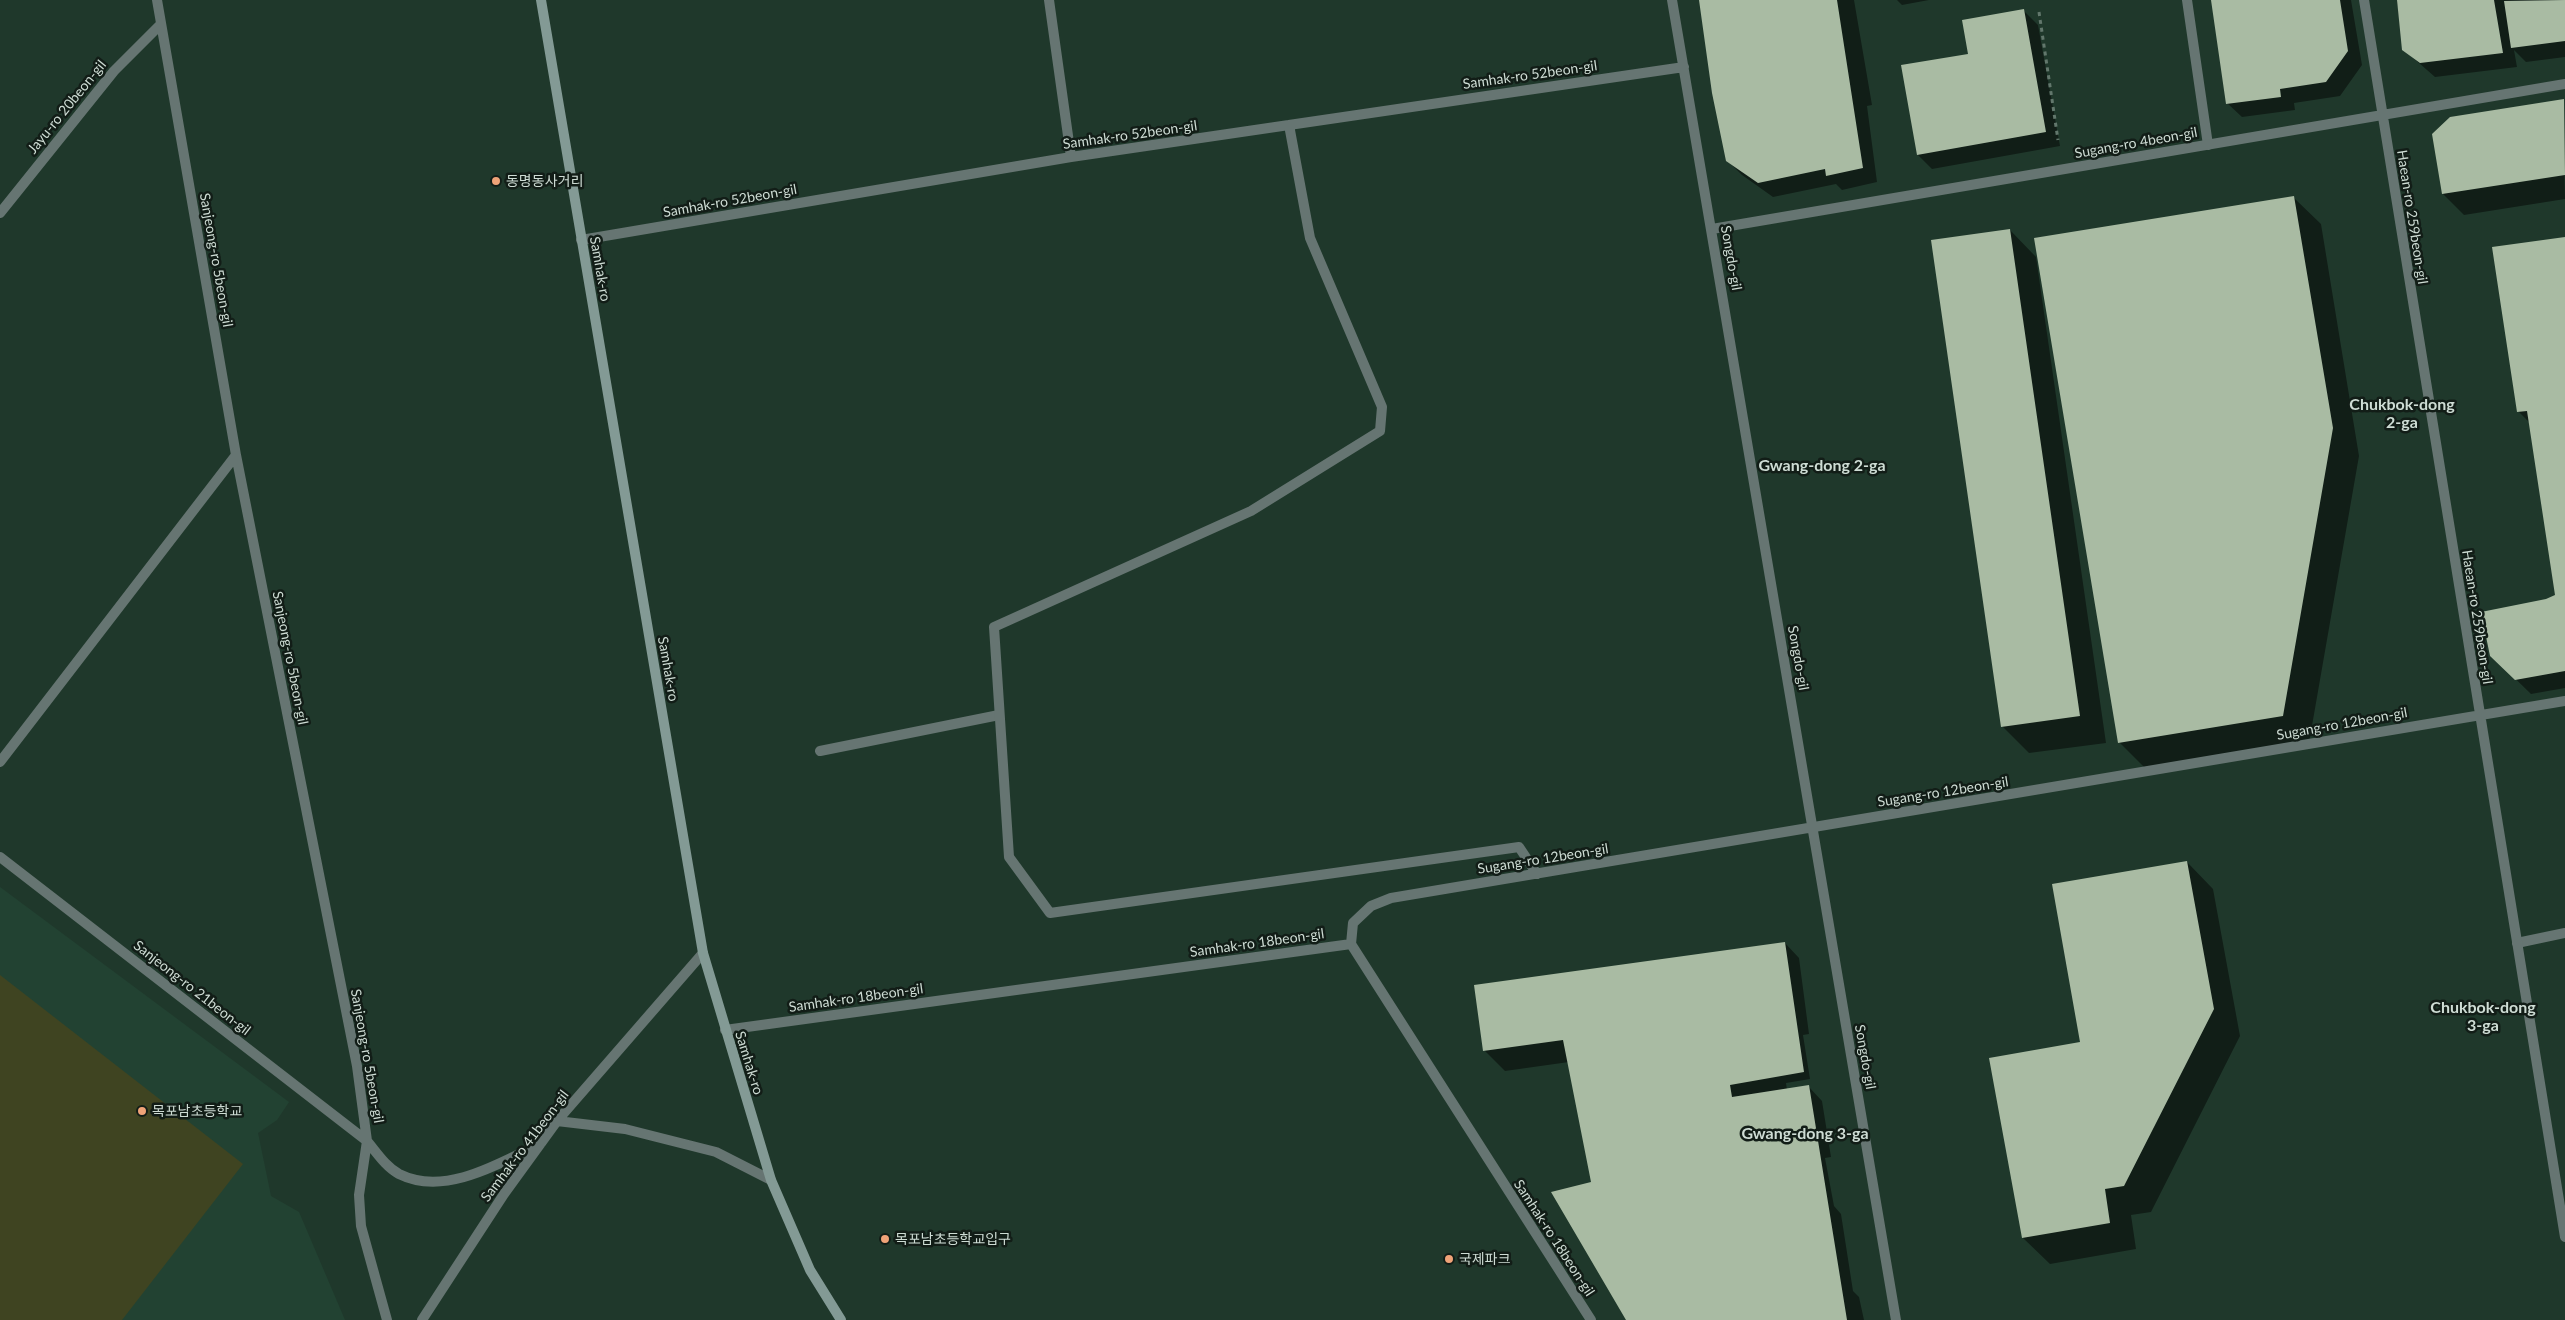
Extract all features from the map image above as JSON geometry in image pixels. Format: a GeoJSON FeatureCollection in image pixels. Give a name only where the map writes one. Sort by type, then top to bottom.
{"type":"FeatureCollection","features":[{"type":"Feature","properties":{"kind":"street","name":"Sanjeong-ro 5beon-gil"},"geometry":{"type":"LineString","coordinates":[[157,0],[236,455],[356,1066],[367,1141],[359,1195],[361,1226],[387,1320]]}},
{"type":"Feature","properties":{"kind":"street","name":"Samhak-ro"},"geometry":{"type":"LineString","coordinates":[[541,0],[703,953],[771,1180],[810,1270],[841,1320]]}},
{"type":"Feature","properties":{"kind":"street"},"geometry":{"type":"LineString","coordinates":[[1049,0],[1071,157]]}},
{"type":"Feature","properties":{"kind":"street","name":"Songdo-gil"},"geometry":{"type":"LineString","coordinates":[[1672,0],[1896,1320]]}},
{"type":"Feature","properties":{"kind":"street"},"geometry":{"type":"LineString","coordinates":[[2186,0],[2208,145]]}},
{"type":"Feature","properties":{"kind":"street","name":"Haean-ro 259beon-gil"},"geometry":{"type":"LineString","coordinates":[[2364,0],[2565,1237]]}},
{"type":"Feature","properties":{"kind":"street","name":"Jayu-ro 20beon-gil"},"geometry":{"type":"LineString","coordinates":[[0,213],[114,71],[162,24]]}},
{"type":"Feature","properties":{"kind":"street","name":"Samhak-ro 52beon-gil"},"geometry":{"type":"LineString","coordinates":[[581,240],[1071,157],[1684,67]]}},
{"type":"Feature","properties":{"kind":"street","name":"Sugang-ro 4beon-gil"},"geometry":{"type":"LineString","coordinates":[[1712,229],[2565,84]]}},
{"type":"Feature","properties":{"kind":"street"},"geometry":{"type":"LineString","coordinates":[[1289,125],[1310,238],[1382,407],[1380,431],[1251,511],[994,627],[1009,857],[1050,913],[1519,847],[1537,874]]}},
{"type":"Feature","properties":{"kind":"street"},"geometry":{"type":"LineString","coordinates":[[0,762],[236,455]]}},
{"type":"Feature","properties":{"kind":"street","name":"Sugang-ro 12beon-gil"},"geometry":{"type":"LineString","coordinates":[[1351,944],[1353,923],[1371,906],[1391,898],[2565,701]]}},
{"type":"Feature","properties":{"kind":"street"},"geometry":{"type":"LineString","coordinates":[[820,751],[999,716]]}},
{"type":"Feature","properties":{"kind":"street","name":"Sanjeong-ro 21beon-gil"},"geometry":{"type":"LineString","coordinates":[[0,857],[367,1141],[386,1164],[399,1174],[426,1183],[478,1173],[541,1143]]}},
{"type":"Feature","properties":{"kind":"street"},"geometry":{"type":"LineString","coordinates":[[2517,943],[2565,933]]}},
{"type":"Feature","properties":{"kind":"street","name":"Samhak-ro 18beon-gil"},"geometry":{"type":"LineString","coordinates":[[725,1030],[1351,944],[1590,1320]]}},
{"type":"Feature","properties":{"kind":"street","name":"Samhak-ro 41beon-gil"},"geometry":{"type":"LineString","coordinates":[[422,1320],[504,1194],[557,1121],[703,953]]}},
{"type":"Feature","properties":{"kind":"street"},"geometry":{"type":"LineString","coordinates":[[557,1121],[625,1129],[716,1152],[771,1180]]}},
{"type":"Feature","properties":{"kind":"path"},"geometry":{"type":"LineString","coordinates":[[2039,12],[2062,170]]}},
{"type":"Feature","properties":{"kind":"shaded area","name":"목포남초등학교"},"geometry":{"type":"Polygon","coordinates":[[[0,887],[289,1102],[277,1120],[258,1133],[271,1196],[299,1212],[345,1320],[0,1320],[0,887]]]}},
{"type":"Feature","properties":{"kind":"shaded area"},"geometry":{"type":"Polygon","coordinates":[[[0,975],[243,1164],[122,1320],[0,1320],[0,975]]]}},
{"type":"Feature","properties":{"kind":"building"},"geometry":{"type":"Polygon","coordinates":[[[1699,0],[1837,0],[1863,168],[1826,176],[1825,169],[1758,183],[1726,161],[1712,93],[1699,0]]]}},
{"type":"Feature","properties":{"kind":"building"},"geometry":{"type":"Polygon","coordinates":[[[2211,0],[2340,0],[2348,51],[2326,82],[2280,89],[2281,97],[2226,104],[2211,0]]]}},
{"type":"Feature","properties":{"kind":"building"},"geometry":{"type":"Polygon","coordinates":[[[2397,0],[2494,0],[2503,53],[2420,63],[2402,50],[2397,0]]]}},
{"type":"Feature","properties":{"kind":"building"},"geometry":{"type":"Polygon","coordinates":[[[2565,0],[2565,41],[2511,48],[2504,1],[2565,0]]]}},
{"type":"Feature","properties":{"kind":"building"},"geometry":{"type":"Polygon","coordinates":[[[2024,9],[2046,132],[1917,155],[1901,65],[1968,54],[1962,20],[2024,9]]]}},
{"type":"Feature","properties":{"kind":"building"},"geometry":{"type":"Polygon","coordinates":[[[2564,99],[2565,175],[2442,194],[2432,134],[2450,117],[2564,99]]]}},
{"type":"Feature","properties":{"kind":"building"},"geometry":{"type":"Polygon","coordinates":[[[2294,196],[2333,428],[2283,716],[2118,743],[2034,238],[2294,196]]]}},
{"type":"Feature","properties":{"kind":"building"},"geometry":{"type":"Polygon","coordinates":[[[2010,229],[2080,716],[2001,727],[1931,240],[2010,229]]]}},
{"type":"Feature","properties":{"kind":"building"},"geometry":{"type":"Polygon","coordinates":[[[2565,237],[2565,671],[2515,680],[2490,656],[2481,612],[2546,599],[2555,595],[2527,411],[2517,412],[2492,247],[2565,237]]]}},
{"type":"Feature","properties":{"kind":"building"},"geometry":{"type":"Polygon","coordinates":[[[2187,861],[2214,1009],[2124,1186],[2105,1189],[2110,1223],[2022,1238],[1989,1058],[2080,1042],[2052,884],[2187,861]]]}},
{"type":"Feature","properties":{"kind":"building"},"geometry":{"type":"Polygon","coordinates":[[[1785,942],[1804,1072],[1730,1085],[1732,1097],[1809,1085],[1847,1320],[1626,1320],[1551,1192],[1591,1182],[1563,1040],[1483,1051],[1474,985],[1785,942]]]}},
{"type":"Feature","properties":{"kind":"place","name":"동명동사거리"},"geometry":{"type":"Point","coordinates":[496,181]}},
{"type":"Feature","properties":{"kind":"place","name":"목포남초등학교"},"geometry":{"type":"Point","coordinates":[142,1111]}},
{"type":"Feature","properties":{"kind":"place","name":"목포남초등학교입구"},"geometry":{"type":"Point","coordinates":[885,1239]}},
{"type":"Feature","properties":{"kind":"place","name":"국제파크"},"geometry":{"type":"Point","coordinates":[1449,1259]}},
{"type":"Feature","properties":{"kind":"district","name":"Chukbok-dong 2-ga"},"geometry":{"type":"Point","coordinates":[2402,414]}},
{"type":"Feature","properties":{"kind":"district","name":"Gwang-dong 2-ga"},"geometry":{"type":"Point","coordinates":[1822,466]}},
{"type":"Feature","properties":{"kind":"district","name":"Chukbok-dong 3-ga"},"geometry":{"type":"Point","coordinates":[2483,1017]}},
{"type":"Feature","properties":{"kind":"district","name":"Gwang-dong 3-ga"},"geometry":{"type":"Point","coordinates":[1805,1134]}}]}
